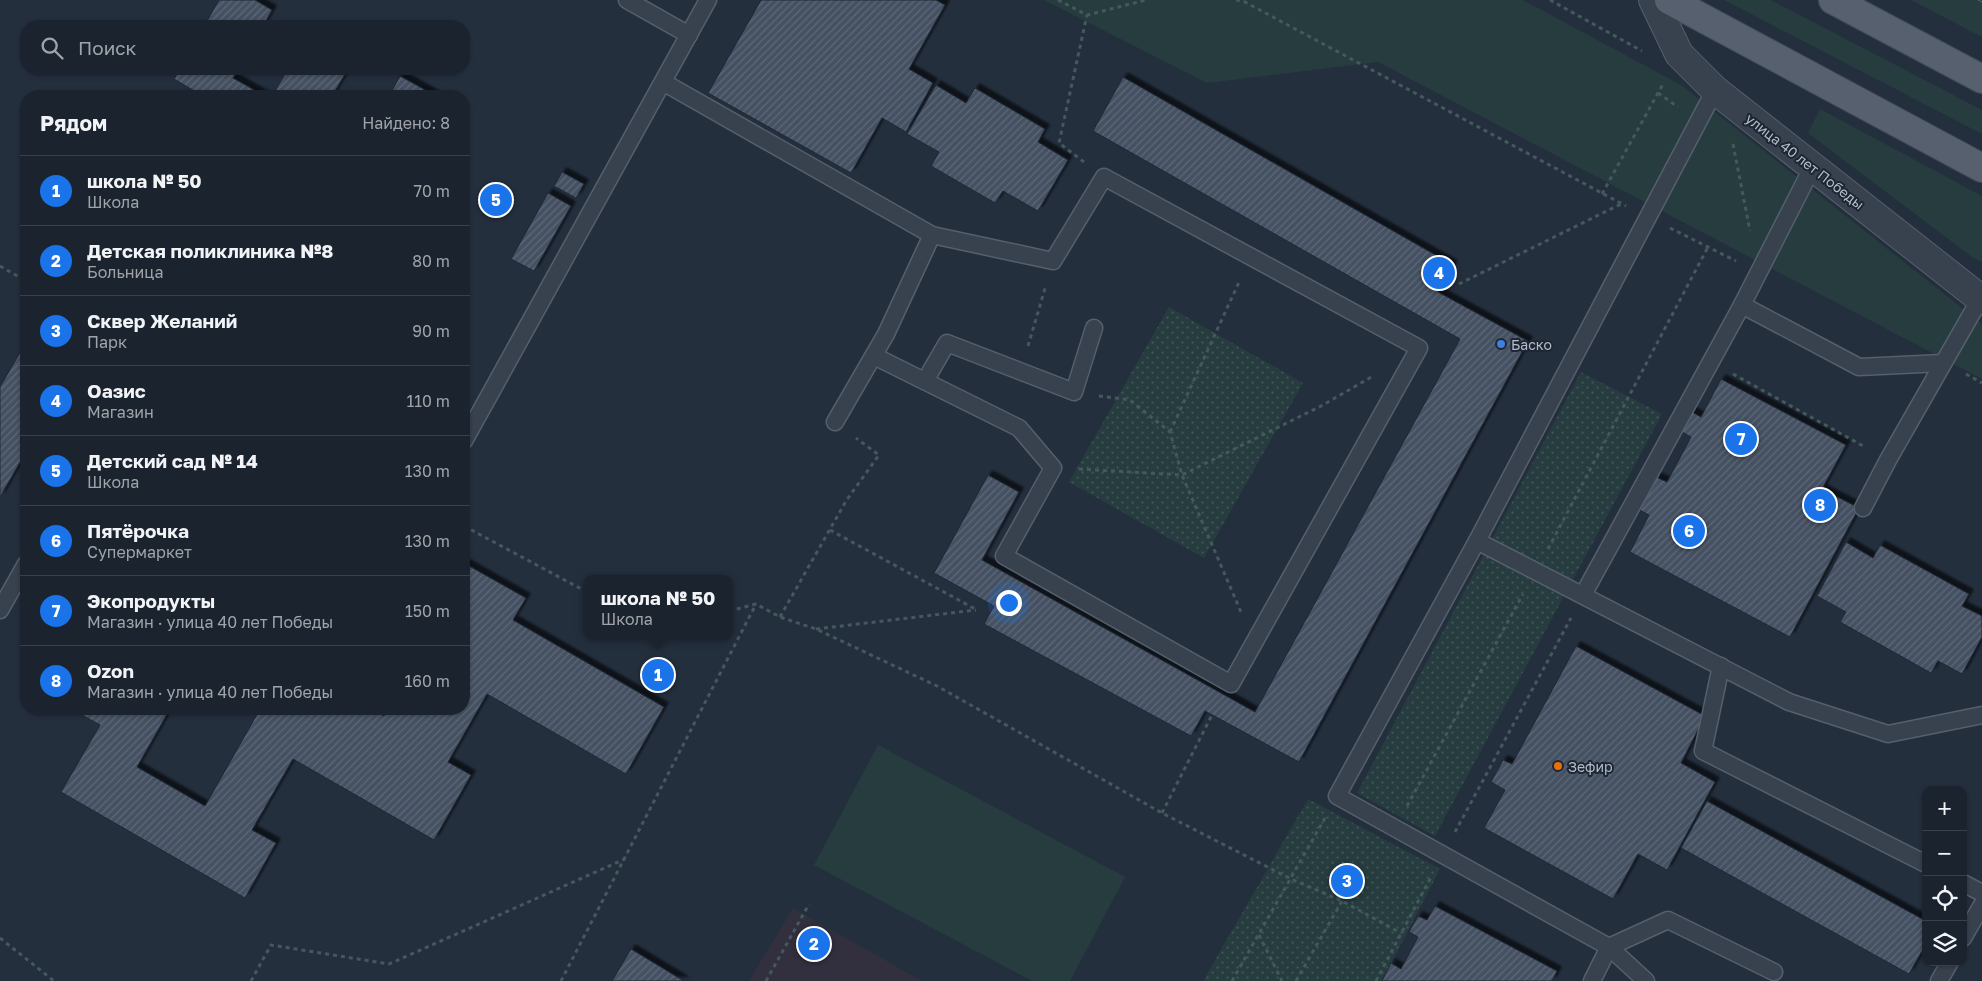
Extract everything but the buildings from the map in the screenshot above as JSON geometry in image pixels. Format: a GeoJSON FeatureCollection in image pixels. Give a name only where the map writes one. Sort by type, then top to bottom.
{"type":"FeatureCollection","features":[{"type":"Feature","properties":{"kind":"main road"},"geometry":{"type":"LineString","coordinates":[[1669,0],[1982,168]]}},
{"type":"Feature","properties":{"kind":"main road"},"geometry":{"type":"LineString","coordinates":[[1833,0],[1982,79]]}},
{"type":"Feature","properties":{"kind":"street","name":"улица 40 лет Победы"},"geometry":{"type":"LineString","coordinates":[[1653,0],[1679,54],[1715,90],[1981,300]]}},
{"type":"Feature","properties":{"kind":"lane"},"geometry":{"type":"LineString","coordinates":[[627,0],[689,35]]}},
{"type":"Feature","properties":{"kind":"lane"},"geometry":{"type":"LineString","coordinates":[[470,430],[708,0]]}},
{"type":"Feature","properties":{"kind":"lane"},"geometry":{"type":"LineString","coordinates":[[663,82],[932,235],[1053,261],[1104,176],[1419,348],[1231,684],[1004,556],[1053,468],[1020,428],[874,356]]}},
{"type":"Feature","properties":{"kind":"lane"},"geometry":{"type":"LineString","coordinates":[[1646,981],[1609,947],[1337,796],[1477,541],[1715,90]]}},
{"type":"Feature","properties":{"kind":"lane"},"geometry":{"type":"LineString","coordinates":[[1583,595],[1742,305],[1812,168]]}},
{"type":"Feature","properties":{"kind":"lane"},"geometry":{"type":"LineString","coordinates":[[835,422],[874,356],[932,235]]}},
{"type":"Feature","properties":{"kind":"lane"},"geometry":{"type":"LineString","coordinates":[[1864,508],[1888,460],[1981,300]]}},
{"type":"Feature","properties":{"kind":"lane"},"geometry":{"type":"LineString","coordinates":[[1742,305],[1859,367],[1943,363]]}},
{"type":"Feature","properties":{"kind":"lane"},"geometry":{"type":"LineString","coordinates":[[926,381],[947,343],[1074,392],[1094,328]]}},
{"type":"Feature","properties":{"kind":"lane"},"geometry":{"type":"LineString","coordinates":[[1477,541],[1789,702],[1888,734],[1982,715]]}},
{"type":"Feature","properties":{"kind":"lane"},"geometry":{"type":"LineString","coordinates":[[0,610],[20,575]]}},
{"type":"Feature","properties":{"kind":"lane"},"geometry":{"type":"LineString","coordinates":[[1722,666],[1703,751],[1922,862]]}},
{"type":"Feature","properties":{"kind":"lane"},"geometry":{"type":"LineString","coordinates":[[1967,885],[1982,893]]}},
{"type":"Feature","properties":{"kind":"lane"},"geometry":{"type":"LineString","coordinates":[[1967,931],[1982,905]]}},
{"type":"Feature","properties":{"kind":"lane"},"geometry":{"type":"LineString","coordinates":[[1592,981],[1609,947],[1668,920],[1774,972]]}},
{"type":"Feature","properties":{"kind":"lane"},"geometry":{"type":"LineString","coordinates":[[1939,981],[1948,966]]}},
{"type":"Feature","properties":{"kind":"path"},"geometry":{"type":"LineString","coordinates":[[1058,0],[1087,15],[1146,0]]}},
{"type":"Feature","properties":{"kind":"path"},"geometry":{"type":"LineString","coordinates":[[1236,0],[1251,6],[1621,204],[1759,272]]}},
{"type":"Feature","properties":{"kind":"path"},"geometry":{"type":"LineString","coordinates":[[1087,15],[1059,143],[1104,176]]}},
{"type":"Feature","properties":{"kind":"path"},"geometry":{"type":"LineString","coordinates":[[1602,194],[1679,54]]}},
{"type":"Feature","properties":{"kind":"path"},"geometry":{"type":"LineString","coordinates":[[1658,93],[1733,144],[1759,272]]}},
{"type":"Feature","properties":{"kind":"path"},"geometry":{"type":"LineString","coordinates":[[1459,284],[1621,204]]}},
{"type":"Feature","properties":{"kind":"path"},"geometry":{"type":"LineString","coordinates":[[1395,827],[1536,571],[1708,247]]}},
{"type":"Feature","properties":{"kind":"path"},"geometry":{"type":"LineString","coordinates":[[1170,432],[1251,256]]}},
{"type":"Feature","properties":{"kind":"path"},"geometry":{"type":"LineString","coordinates":[[1020,371],[1053,261]]}},
{"type":"Feature","properties":{"kind":"path"},"geometry":{"type":"LineString","coordinates":[[0,266],[20,278]]}},
{"type":"Feature","properties":{"kind":"path"},"geometry":{"type":"LineString","coordinates":[[1710,362],[1888,460]]}},
{"type":"Feature","properties":{"kind":"path"},"geometry":{"type":"LineString","coordinates":[[1053,468],[1182,475],[1322,406],[1378,372]]}},
{"type":"Feature","properties":{"kind":"path"},"geometry":{"type":"LineString","coordinates":[[1074,392],[1130,400],[1170,432],[1182,475],[1254,643]]}},
{"type":"Feature","properties":{"kind":"path"},"geometry":{"type":"LineString","coordinates":[[780,617],[846,501],[879,455],[835,422]]}},
{"type":"Feature","properties":{"kind":"path"},"geometry":{"type":"LineString","coordinates":[[470,529],[583,590]]}},
{"type":"Feature","properties":{"kind":"path"},"geometry":{"type":"LineString","coordinates":[[816,629],[977,610],[830,530]]}},
{"type":"Feature","properties":{"kind":"path"},"geometry":{"type":"LineString","coordinates":[[1376,981],[1583,595]]}},
{"type":"Feature","properties":{"kind":"path"},"geometry":{"type":"LineString","coordinates":[[561,981],[756,604]]}},
{"type":"Feature","properties":{"kind":"path"},"geometry":{"type":"LineString","coordinates":[[733,610],[756,604],[780,617],[816,629],[937,686],[1162,813],[1291,880],[1342,901],[1402,933]]}},
{"type":"Feature","properties":{"kind":"path"},"geometry":{"type":"LineString","coordinates":[[1162,813],[1212,715]]}},
{"type":"Feature","properties":{"kind":"path"},"geometry":{"type":"LineString","coordinates":[[1232,981],[1337,796]]}},
{"type":"Feature","properties":{"kind":"path"},"geometry":{"type":"LineString","coordinates":[[251,981],[271,946],[389,964],[625,859]]}},
{"type":"Feature","properties":{"kind":"path"},"geometry":{"type":"LineString","coordinates":[[1296,981],[1342,901]]}},
{"type":"Feature","properties":{"kind":"path"},"geometry":{"type":"LineString","coordinates":[[766,981],[809,904]]}},
{"type":"Feature","properties":{"kind":"path"},"geometry":{"type":"LineString","coordinates":[[1259,935],[1282,981]]}},
{"type":"Feature","properties":{"kind":"path"},"geometry":{"type":"LineString","coordinates":[[0,938],[54,981]]}},
{"type":"Feature","properties":{"kind":"shaded area"},"geometry":{"type":"Polygon","coordinates":[[[793,908],[922,981],[749,981],[793,908]]]}},
{"type":"Feature","properties":{"kind":"green space"},"geometry":{"type":"Polygon","coordinates":[[[1044,0],[1523,0],[1681,85],[1982,324],[1982,379],[1378,62],[1207,83],[1044,0]]]}},
{"type":"Feature","properties":{"kind":"green space"},"geometry":{"type":"Polygon","coordinates":[[[1724,0],[1771,0],[1982,110],[1982,134],[1724,0]]]}},
{"type":"Feature","properties":{"kind":"green space"},"geometry":{"type":"Polygon","coordinates":[[[1911,0],[1982,0],[1982,37],[1911,0]]]}},
{"type":"Feature","properties":{"kind":"green space"},"geometry":{"type":"Polygon","coordinates":[[[1820,109],[1982,196],[1982,262],[1972,257],[1808,133],[1820,109]]]}},
{"type":"Feature","properties":{"kind":"green space"},"geometry":{"type":"Polygon","coordinates":[[[1169,307],[1303,383],[1204,558],[1069,482],[1169,307]]]}},
{"type":"Feature","properties":{"kind":"green space"},"geometry":{"type":"Polygon","coordinates":[[[1581,372],[1662,414],[1435,836],[1357,793],[1581,372]]]}},
{"type":"Feature","properties":{"kind":"green space"},"geometry":{"type":"Polygon","coordinates":[[[878,745],[1125,877],[1070,981],[1032,981],[814,865],[878,745]]]}},
{"type":"Feature","properties":{"kind":"green space"},"geometry":{"type":"Polygon","coordinates":[[[1308,799],[1440,869],[1382,981],[1203,981],[1308,799]]]}},
{"type":"Feature","properties":{"kind":"tram line"},"geometry":{"type":"LineString","coordinates":[[1978,0],[1982,2]]}},
{"type":"Feature","properties":{"kind":"place","name":"Детский сад № 14"},"geometry":{"type":"Point","coordinates":[496,200]}},
{"type":"Feature","properties":{"kind":"place","name":"Оазис"},"geometry":{"type":"Point","coordinates":[1439,273]}},
{"type":"Feature","properties":{"kind":"place","name":"Баско"},"geometry":{"type":"Point","coordinates":[1501,344]}},
{"type":"Feature","properties":{"kind":"place","name":"Экопродукты"},"geometry":{"type":"Point","coordinates":[1741,439]}},
{"type":"Feature","properties":{"kind":"place","name":"Ozon"},"geometry":{"type":"Point","coordinates":[1820,505]}},
{"type":"Feature","properties":{"kind":"place","name":"Пятёрочка"},"geometry":{"type":"Point","coordinates":[1689,531]}},
{"type":"Feature","properties":{"kind":"place","name":"школа № 50"},"geometry":{"type":"Point","coordinates":[658,675]}},
{"type":"Feature","properties":{"kind":"place","name":"Зефир"},"geometry":{"type":"Point","coordinates":[1558,766]}},
{"type":"Feature","properties":{"kind":"place","name":"Сквер Желаний"},"geometry":{"type":"Point","coordinates":[1347,881]}},
{"type":"Feature","properties":{"kind":"place","name":"Детская поликлиника №8"},"geometry":{"type":"Point","coordinates":[814,944]}}]}
